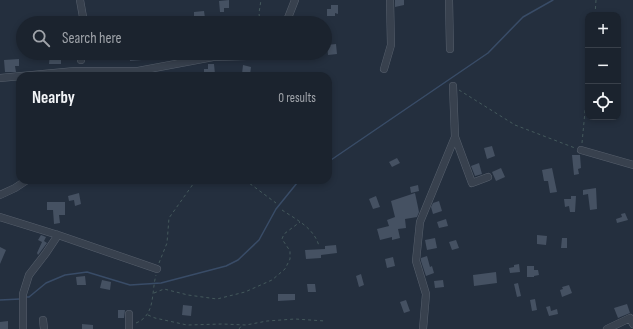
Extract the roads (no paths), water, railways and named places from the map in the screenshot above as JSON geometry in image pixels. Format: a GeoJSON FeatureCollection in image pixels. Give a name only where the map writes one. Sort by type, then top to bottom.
{"type":"FeatureCollection","features":[{"type":"Feature","properties":{"kind":"street"},"geometry":{"type":"LineString","coordinates":[[80,0],[83,16]]}},
{"type":"Feature","properties":{"kind":"street"},"geometry":{"type":"LineString","coordinates":[[289,16],[295,0]]}},
{"type":"Feature","properties":{"kind":"street"},"geometry":{"type":"LineString","coordinates":[[384,69],[391,45],[390,0]]}},
{"type":"Feature","properties":{"kind":"street"},"geometry":{"type":"LineString","coordinates":[[450,0],[450,49]]}},
{"type":"Feature","properties":{"kind":"street"},"geometry":{"type":"LineString","coordinates":[[61,72],[75,70],[138,71],[197,60]]}},
{"type":"Feature","properties":{"kind":"street"},"geometry":{"type":"LineString","coordinates":[[0,78],[16,77]]}},
{"type":"Feature","properties":{"kind":"street"},"geometry":{"type":"LineString","coordinates":[[453,86],[455,137],[472,183],[488,177]]}},
{"type":"Feature","properties":{"kind":"street"},"geometry":{"type":"LineString","coordinates":[[423,329],[426,294],[416,261],[420,222],[455,137]]}},
{"type":"Feature","properties":{"kind":"street"},"geometry":{"type":"LineString","coordinates":[[581,150],[633,164]]}},
{"type":"Feature","properties":{"kind":"street"},"geometry":{"type":"LineString","coordinates":[[0,195],[21,184]]}},
{"type":"Feature","properties":{"kind":"street"},"geometry":{"type":"LineString","coordinates":[[0,217],[158,269]]}},
{"type":"Feature","properties":{"kind":"street"},"geometry":{"type":"LineString","coordinates":[[23,329],[23,294],[28,275],[58,235]]}},
{"type":"Feature","properties":{"kind":"street"},"geometry":{"type":"LineString","coordinates":[[129,314],[129,327]]}},
{"type":"Feature","properties":{"kind":"street"},"geometry":{"type":"LineString","coordinates":[[607,329],[630,318],[633,324]]}},
{"type":"Feature","properties":{"kind":"street"},"geometry":{"type":"LineString","coordinates":[[43,320],[44,329]]}},
{"type":"Feature","properties":{"kind":"waterway"},"geometry":{"type":"LineString","coordinates":[[332,159],[488,53],[523,17],[553,0]]}},
{"type":"Feature","properties":{"kind":"waterway"},"geometry":{"type":"LineString","coordinates":[[26,297],[29,297],[46,283],[65,275],[87,272],[130,285],[161,283],[226,266],[238,260],[259,240],[276,209],[296,184]]}},
{"type":"Feature","properties":{"kind":"waterway"},"geometry":{"type":"LineString","coordinates":[[0,300],[20,299]]}}]}
